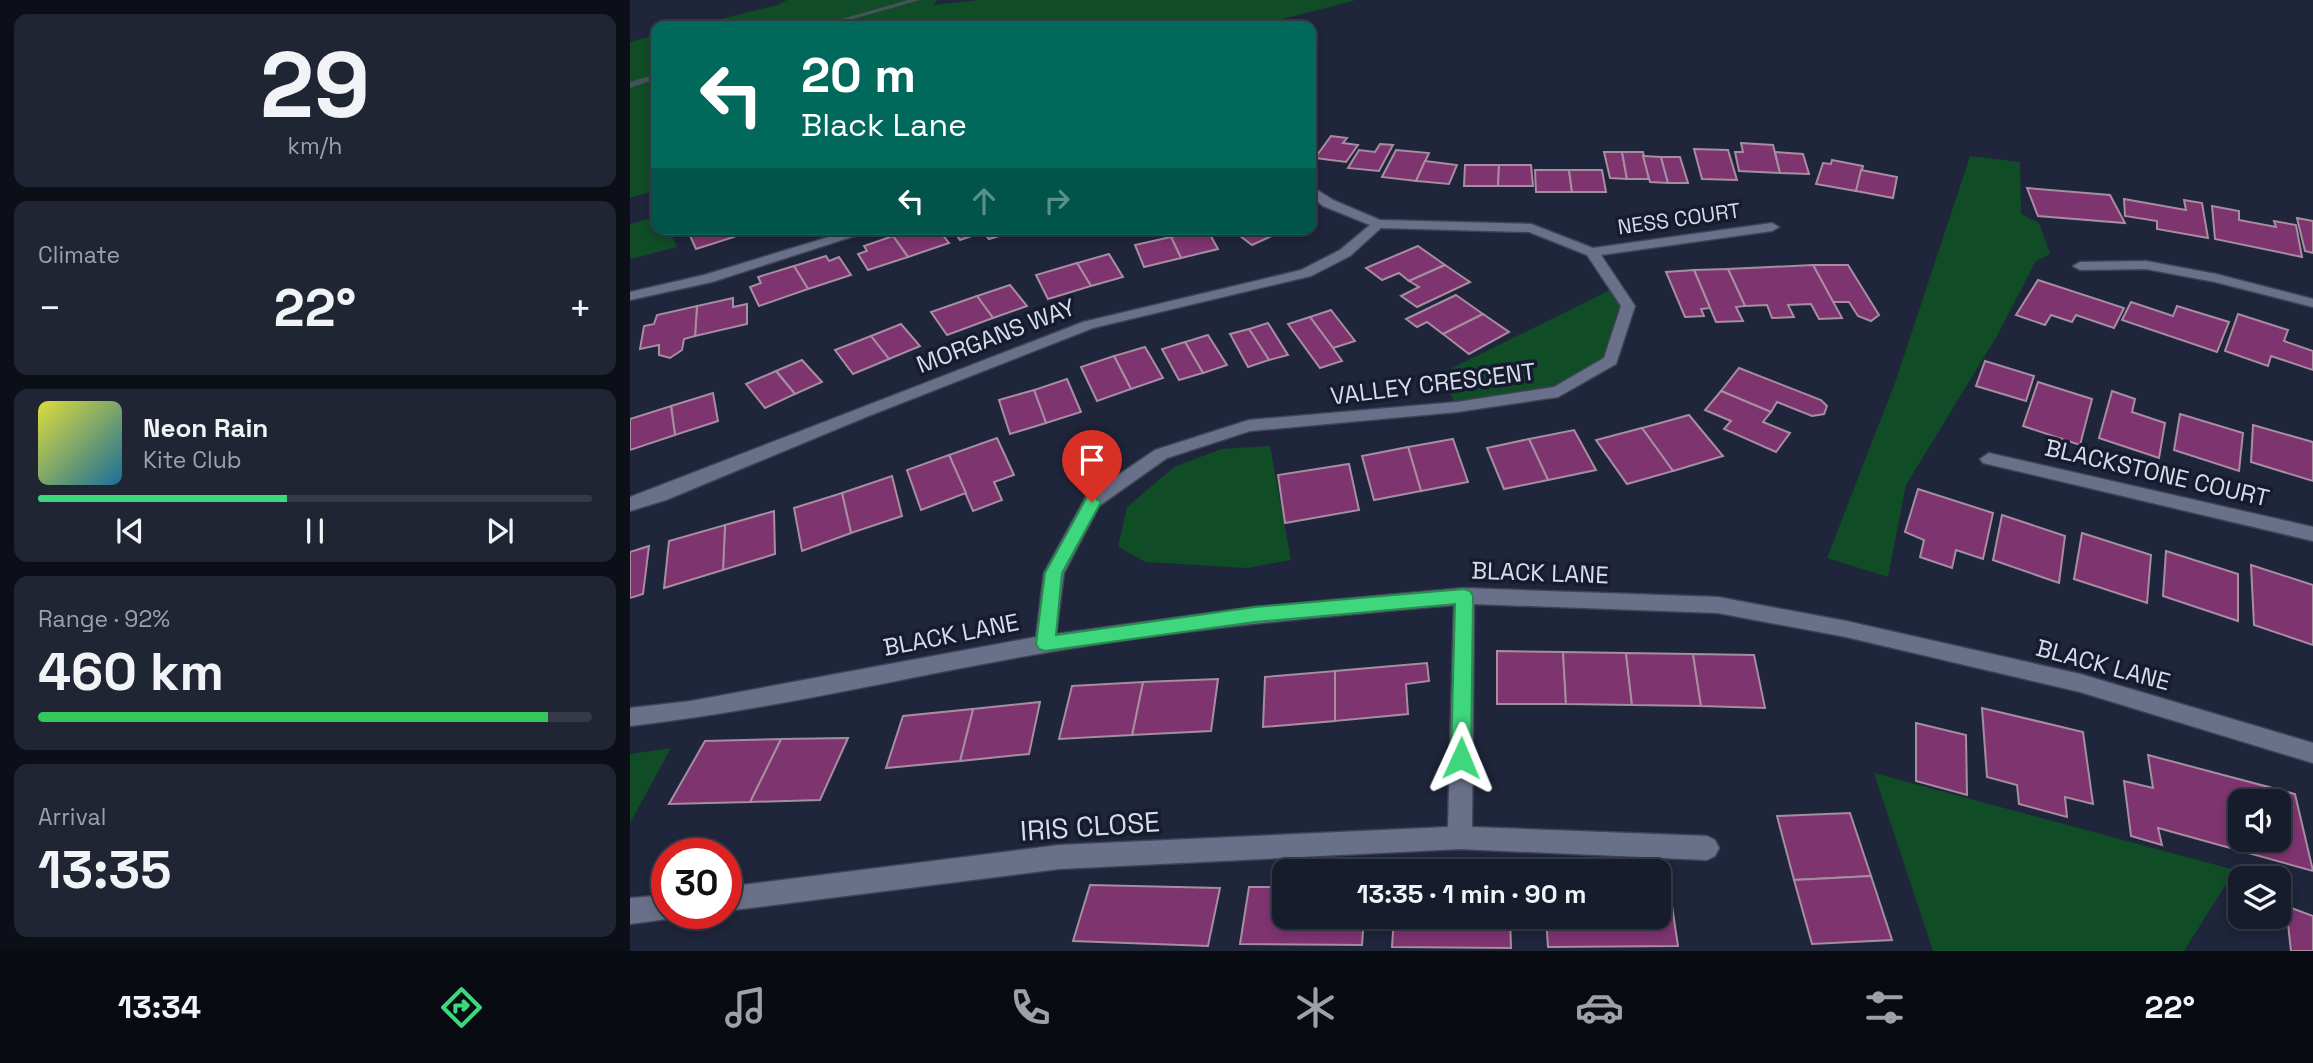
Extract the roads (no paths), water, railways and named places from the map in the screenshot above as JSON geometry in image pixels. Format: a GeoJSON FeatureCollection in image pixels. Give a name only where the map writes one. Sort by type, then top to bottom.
{"type":"FeatureCollection","features":[{"type":"Feature","properties":{"kind":"street"},"geometry":{"type":"LineString","coordinates":[[1316,194],[1328,202],[1378,224],[1531,228],[1592,252]]}},
{"type":"Feature","properties":{"kind":"street","name":"MORGANS WAY"},"geometry":{"type":"LineString","coordinates":[[630,504],[660,495],[860,413],[1088,325],[1306,273],[1360,244],[1378,224]]}},
{"type":"Feature","properties":{"kind":"street","name":"NESS COURT"},"geometry":{"type":"LineString","coordinates":[[1592,252],[1772,227]]}},
{"type":"Feature","properties":{"kind":"street"},"geometry":{"type":"LineString","coordinates":[[630,296],[707,279],[850,235]]}},
{"type":"Feature","properties":{"kind":"street","name":"VALLEY CRESCENT"},"geometry":{"type":"LineString","coordinates":[[1045,644],[1054,573],[1092,502],[1161,454],[1250,426],[1457,407],[1558,392],[1611,361],[1628,306],[1592,252]]}},
{"type":"Feature","properties":{"kind":"street"},"geometry":{"type":"LineString","coordinates":[[2080,266],[2146,265],[2216,278],[2313,303]]}},
{"type":"Feature","properties":{"kind":"street","name":"BLACKSTONE COURT"},"geometry":{"type":"LineString","coordinates":[[1989,459],[2313,534]]}},
{"type":"Feature","properties":{"kind":"street"},"geometry":{"type":"LineString","coordinates":[[1460,838],[1464,596]]}},
{"type":"Feature","properties":{"kind":"street","name":"BLACK LANE"},"geometry":{"type":"LineString","coordinates":[[630,717],[691,710],[1045,644],[1255,615],[1464,596],[1718,606],[1846,629],[2080,683],[2313,753]]}},
{"type":"Feature","properties":{"kind":"street","name":"IRIS CLOSE"},"geometry":{"type":"LineString","coordinates":[[742,897],[1059,857],[1460,838],[1707,848]]}},
{"type":"Feature","properties":{"kind":"street"},"geometry":{"type":"LineString","coordinates":[[630,912],[651,909]]}},
{"type":"Feature","properties":{"kind":"waterway"},"geometry":{"type":"LineString","coordinates":[[839,21],[916,0]]}},
{"type":"Feature","properties":{"kind":"waterway"},"geometry":{"type":"LineString","coordinates":[[630,85],[651,78]]}}]}
